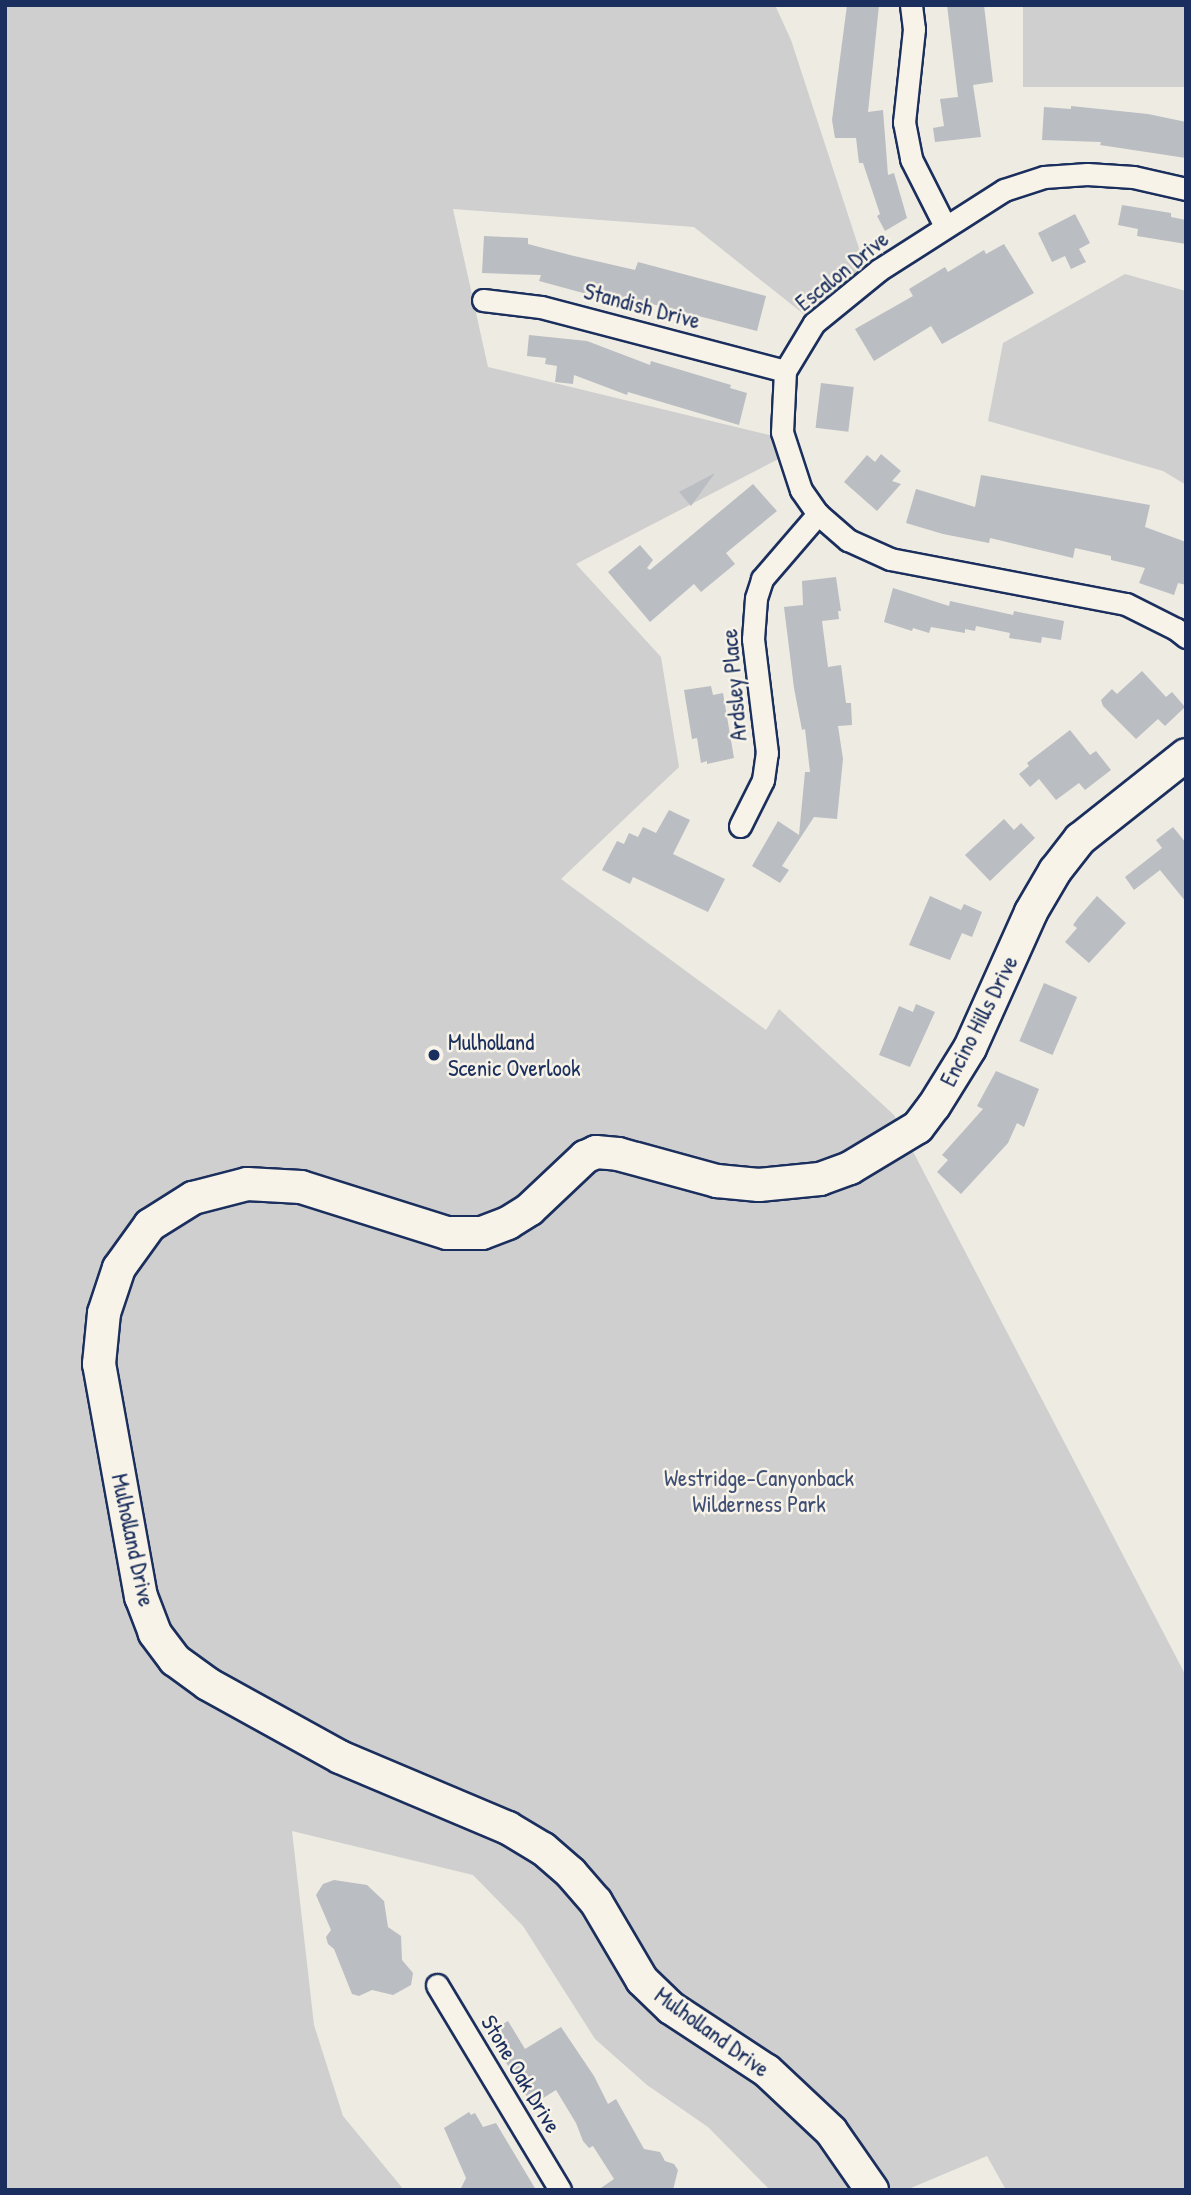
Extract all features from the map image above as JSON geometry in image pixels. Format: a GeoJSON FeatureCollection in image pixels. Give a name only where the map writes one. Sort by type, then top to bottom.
{"type":"FeatureCollection","features":[{"type":"Feature","properties":{"kind":"main road","name":"Encino Hills Drive"},"geometry":{"type":"LineString","coordinates":[[590,1154],[618,1154],[717,1181],[759,1185],[820,1180],[850,1168],[896,1143],[918,1127],[970,1048],[1031,912],[1055,871],[1080,839],[1183,763]]}},
{"type":"Feature","properties":{"kind":"main road","name":"Mulholland Drive"},"geometry":{"type":"LineString","coordinates":[[590,1154],[530,1209],[508,1223],[482,1233],[447,1233],[301,1187],[247,1184],[192,1198],[150,1225],[119,1268],[104,1313],[99,1364],[141,1597],[155,1633],[176,1660],[208,1685],[340,1757],[508,1828],[543,1849],[571,1873],[596,1902],[642,1980],[671,2008],[767,2071],[831,2130],[872,2190]]}},
{"type":"Feature","properties":{"kind":"street"},"geometry":{"type":"LineString","coordinates":[[911,5],[914,29],[904,122],[911,159],[945,226]]}},
{"type":"Feature","properties":{"kind":"street","name":"Escalon Drive"},"geometry":{"type":"LineString","coordinates":[[1186,189],[1133,177],[1087,174],[1044,177],[1004,190],[879,270],[814,323],[785,371],[782,432],[801,490],[818,514],[848,540],[890,559],[1126,604],[1176,629],[1186,637]]}},
{"type":"Feature","properties":{"kind":"street","name":"Standish Drive"},"geometry":{"type":"LineString","coordinates":[[483,300],[541,307],[785,371]]}},
{"type":"Feature","properties":{"kind":"street","name":"Ardsley Place"},"geometry":{"type":"LineString","coordinates":[[740,826],[763,780],[766,753],[753,639],[756,598],[762,579],[818,514]]}},
{"type":"Feature","properties":{"kind":"street","name":"Stone Oak Drive"},"geometry":{"type":"LineString","coordinates":[[438,1985],[560,2190]]}},
{"type":"Feature","properties":{"kind":"green space","name":"Westridge-Canyonback Wilderness Park"},"geometry":{"type":"Polygon","coordinates":[[[5,5],[775,5],[791,40],[868,276],[811,320],[694,227],[453,209],[488,367],[782,438],[786,455],[576,564],[661,657],[679,767],[561,879],[766,1030],[779,1009],[894,1115],[1186,1676],[1186,2190],[1006,2190],[987,2156],[906,2190],[770,2190],[708,2127],[647,2085],[595,2039],[523,1926],[473,1875],[292,1831],[314,2025],[343,2116],[404,2190],[5,2190],[5,5]]]}},
{"type":"Feature","properties":{"kind":"green space"},"geometry":{"type":"Polygon","coordinates":[[[1023,5],[1186,5],[1186,87],[1023,87],[1023,5]]]}},
{"type":"Feature","properties":{"kind":"green space"},"geometry":{"type":"Polygon","coordinates":[[[1125,274],[1186,291],[1186,485],[1163,471],[988,421],[1003,343],[1125,274]]]}},
{"type":"Feature","properties":{"kind":"building"},"geometry":{"type":"Polygon","coordinates":[[[847,5],[879,5],[868,112],[883,110],[888,175],[894,173],[907,218],[885,231],[877,216],[880,214],[863,163],[859,163],[856,138],[835,138],[832,120],[847,5]]]}},
{"type":"Feature","properties":{"kind":"building"},"geometry":{"type":"Polygon","coordinates":[[[947,5],[984,5],[993,82],[973,85],[981,137],[935,142],[933,128],[944,126],[940,99],[958,97],[947,5]]]}},
{"type":"Feature","properties":{"kind":"building"},"geometry":{"type":"Polygon","coordinates":[[[1071,106],[1148,114],[1186,122],[1186,158],[1100,145],[1101,142],[1042,140],[1044,107],[1071,109],[1071,106]]]}},
{"type":"Feature","properties":{"kind":"building"},"geometry":{"type":"Polygon","coordinates":[[[1122,205],[1171,213],[1171,217],[1186,220],[1186,244],[1137,236],[1138,229],[1118,225],[1122,205]]]}},
{"type":"Feature","properties":{"kind":"building"},"geometry":{"type":"Polygon","coordinates":[[[1075,214],[1090,243],[1079,249],[1086,262],[1071,269],[1065,256],[1052,262],[1038,233],[1075,214]]]}},
{"type":"Feature","properties":{"kind":"building"},"geometry":{"type":"Polygon","coordinates":[[[484,236],[528,238],[528,244],[570,255],[635,270],[638,262],[766,296],[757,331],[648,303],[646,310],[539,281],[541,275],[482,273],[484,236]]]}},
{"type":"Feature","properties":{"kind":"building"},"geometry":{"type":"Polygon","coordinates":[[[1004,244],[1034,293],[942,344],[931,326],[874,361],[855,329],[913,296],[909,289],[945,267],[948,272],[984,250],[986,254],[1004,244]]]}},
{"type":"Feature","properties":{"kind":"building"},"geometry":{"type":"Polygon","coordinates":[[[529,335],[587,341],[650,365],[651,361],[731,385],[730,388],[747,393],[739,425],[628,392],[627,395],[574,375],[573,384],[555,382],[557,366],[545,364],[546,358],[527,356],[529,335]]]}},
{"type":"Feature","properties":{"kind":"building"},"geometry":{"type":"Polygon","coordinates":[[[821,383],[854,387],[848,432],[816,428],[821,383]]]}},
{"type":"Feature","properties":{"kind":"building"},"geometry":{"type":"Polygon","coordinates":[[[881,454],[901,471],[892,481],[901,484],[877,511],[844,482],[867,455],[875,462],[881,454]]]}},
{"type":"Feature","properties":{"kind":"building"},"geometry":{"type":"Polygon","coordinates":[[[715,473],[691,506],[679,492],[715,473]]]}},
{"type":"Feature","properties":{"kind":"building"},"geometry":{"type":"Polygon","coordinates":[[[981,475],[1150,505],[1145,527],[1186,542],[1186,585],[1178,583],[1174,595],[1139,583],[1145,568],[1111,560],[1111,556],[1075,548],[1073,558],[990,538],[989,543],[943,534],[906,523],[916,489],[975,507],[981,475]]]}},
{"type":"Feature","properties":{"kind":"building"},"geometry":{"type":"Polygon","coordinates":[[[753,484],[777,511],[726,553],[735,564],[701,592],[694,584],[650,622],[608,572],[640,545],[653,560],[647,568],[650,570],[753,484]]]}},
{"type":"Feature","properties":{"kind":"building"},"geometry":{"type":"Polygon","coordinates":[[[836,577],[841,611],[838,611],[839,619],[822,621],[828,667],[841,665],[846,703],[851,703],[852,725],[838,726],[843,759],[837,819],[814,817],[782,866],[789,870],[780,883],[752,866],[778,821],[799,835],[805,772],[810,772],[805,729],[802,730],[794,688],[784,607],[803,605],[802,581],[836,577]]]}},
{"type":"Feature","properties":{"kind":"building"},"geometry":{"type":"Polygon","coordinates":[[[893,588],[949,606],[950,601],[1013,615],[1014,611],[1064,621],[1061,640],[1042,637],[1041,643],[1009,638],[1010,633],[976,626],[975,631],[965,629],[965,633],[931,627],[929,633],[913,628],[912,631],[884,622],[893,588]]]}},
{"type":"Feature","properties":{"kind":"building"},"geometry":{"type":"Polygon","coordinates":[[[1142,671],[1166,697],[1172,692],[1185,707],[1165,726],[1158,719],[1136,739],[1103,706],[1101,700],[1112,689],[1117,694],[1142,671]]]}},
{"type":"Feature","properties":{"kind":"building"},"geometry":{"type":"Polygon","coordinates":[[[711,686],[713,695],[723,693],[734,758],[707,764],[707,761],[701,763],[697,738],[692,739],[684,690],[711,686]]]}},
{"type":"Feature","properties":{"kind":"building"},"geometry":{"type":"Polygon","coordinates":[[[1070,730],[1090,755],[1096,751],[1111,770],[1085,790],[1079,783],[1056,800],[1039,779],[1030,787],[1019,774],[1029,766],[1027,763],[1070,730]]]}},
{"type":"Feature","properties":{"kind":"building"},"geometry":{"type":"Polygon","coordinates":[[[669,810],[690,820],[673,854],[725,879],[708,912],[633,877],[630,884],[602,870],[617,841],[624,844],[629,833],[638,837],[643,827],[656,833],[669,810]]]}},
{"type":"Feature","properties":{"kind":"building"},"geometry":{"type":"Polygon","coordinates":[[[1004,819],[1014,830],[1021,823],[1035,838],[990,881],[965,855],[1004,819]]]}},
{"type":"Feature","properties":{"kind":"building"},"geometry":{"type":"Polygon","coordinates":[[[1173,827],[1186,843],[1186,902],[1160,870],[1134,890],[1125,877],[1162,848],[1156,840],[1173,827]]]}},
{"type":"Feature","properties":{"kind":"building"},"geometry":{"type":"Polygon","coordinates":[[[930,896],[961,910],[964,904],[982,912],[972,937],[962,933],[950,960],[909,945],[930,896]]]}},
{"type":"Feature","properties":{"kind":"building"},"geometry":{"type":"Polygon","coordinates":[[[1097,896],[1126,923],[1089,963],[1065,942],[1077,928],[1073,925],[1097,896]]]}},
{"type":"Feature","properties":{"kind":"building"},"geometry":{"type":"Polygon","coordinates":[[[1044,983],[1077,997],[1053,1055],[1019,1041],[1044,983]]]}},
{"type":"Feature","properties":{"kind":"building"},"geometry":{"type":"Polygon","coordinates":[[[916,1004],[935,1012],[910,1067],[879,1055],[899,1006],[913,1012],[916,1004]]]}},
{"type":"Feature","properties":{"kind":"building"},"geometry":{"type":"Polygon","coordinates":[[[996,1071],[1039,1089],[1024,1127],[1017,1123],[1008,1143],[961,1194],[937,1172],[948,1160],[942,1155],[983,1109],[977,1106],[996,1071]]]}},
{"type":"Feature","properties":{"kind":"building"},"geometry":{"type":"Polygon","coordinates":[[[334,1880],[367,1885],[384,1901],[388,1927],[401,1936],[402,1960],[413,1973],[411,1985],[393,1995],[372,1990],[359,1996],[352,1994],[334,1949],[328,1944],[326,1937],[331,1930],[316,1895],[323,1884],[334,1880]]]}},
{"type":"Feature","properties":{"kind":"building"},"geometry":{"type":"Polygon","coordinates":[[[508,2021],[525,2049],[561,2027],[594,2076],[608,2104],[616,2099],[644,2149],[660,2152],[665,2161],[674,2164],[678,2170],[673,2190],[598,2190],[614,2179],[593,2146],[589,2148],[583,2141],[576,2123],[556,2090],[532,2105],[488,2033],[508,2021]]]}},
{"type":"Feature","properties":{"kind":"building"},"geometry":{"type":"Polygon","coordinates":[[[469,2112],[471,2115],[475,2113],[483,2127],[496,2123],[536,2190],[460,2190],[466,2178],[444,2128],[469,2112]]]}},
{"type":"Feature","properties":{"kind":"place","name":"Mulholland Scenic Overlook"},"geometry":{"type":"Point","coordinates":[434,1055]}}]}
